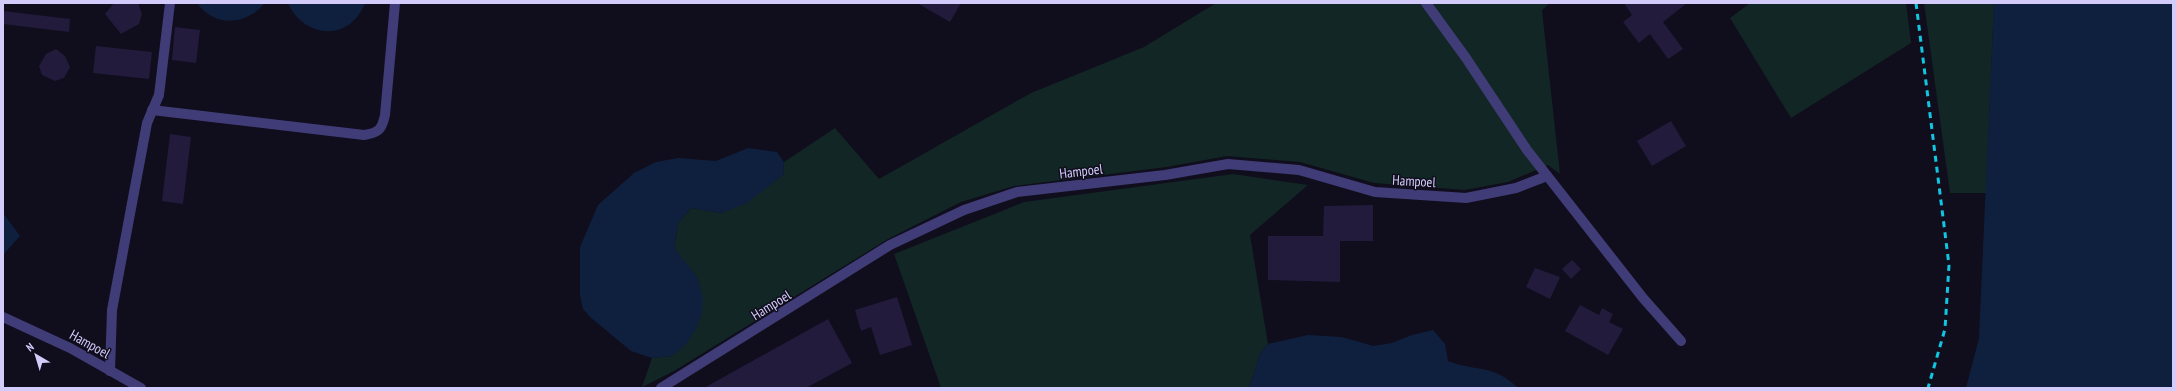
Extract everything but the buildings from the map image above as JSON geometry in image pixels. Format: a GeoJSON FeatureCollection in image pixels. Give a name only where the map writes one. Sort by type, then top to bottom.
{"type":"FeatureCollection","features":[{"type":"Feature","properties":{"kind":"street"},"geometry":{"type":"LineString","coordinates":[[110,371],[112,310],[147,123],[159,95],[170,3]]}},
{"type":"Feature","properties":{"kind":"street"},"geometry":{"type":"LineString","coordinates":[[152,110],[364,135],[376,134],[382,127],[385,115],[394,3]]}},
{"type":"Feature","properties":{"kind":"street"},"geometry":{"type":"LineString","coordinates":[[1426,3],[1547,176],[1643,298],[1681,341]]}},
{"type":"Feature","properties":{"kind":"street","name":"Hampoel"},"geometry":{"type":"LineString","coordinates":[[661,388],[890,245],[964,210],[1017,192],[1165,175],[1228,164],[1299,170],[1375,192],[1466,198],[1516,188],[1547,176]]}},
{"type":"Feature","properties":{"kind":"street","name":"Hampoel"},"geometry":{"type":"LineString","coordinates":[[3,317],[70,348],[141,388]]}},
{"type":"Feature","properties":{"kind":"green space"},"geometry":{"type":"Polygon","coordinates":[[[1216,3],[1550,3],[1542,10],[1560,174],[1548,165],[1508,182],[1465,190],[1374,183],[1300,162],[1227,156],[1167,167],[1014,186],[961,202],[888,239],[674,371],[642,387],[652,358],[672,356],[683,261],[674,248],[678,223],[691,208],[722,213],[783,175],[784,162],[835,128],[879,179],[1031,93],[1144,47],[1216,3]]]}},
{"type":"Feature","properties":{"kind":"green space"},"geometry":{"type":"Polygon","coordinates":[[[1750,3],[1906,3],[1911,43],[1791,118],[1730,18],[1750,3]]]}},
{"type":"Feature","properties":{"kind":"green space"},"geometry":{"type":"Polygon","coordinates":[[[1924,3],[1994,3],[1986,193],[1950,193],[1924,3]]]}},
{"type":"Feature","properties":{"kind":"green space"},"geometry":{"type":"Polygon","coordinates":[[[1233,174],[1308,185],[1250,235],[1268,344],[1261,352],[1249,388],[941,388],[894,254],[1024,202],[1233,174]]]}},
{"type":"Feature","properties":{"kind":"water"},"geometry":{"type":"Polygon","coordinates":[[[197,3],[265,3],[249,16],[231,21],[213,17],[204,11],[197,3]]]}},
{"type":"Feature","properties":{"kind":"water"},"geometry":{"type":"Polygon","coordinates":[[[288,3],[365,3],[358,16],[349,25],[338,30],[327,31],[315,29],[305,24],[295,15],[288,3]]]}},
{"type":"Feature","properties":{"kind":"water"},"geometry":{"type":"Polygon","coordinates":[[[1994,3],[2173,3],[2173,388],[1966,388],[1979,338],[1994,3]]]}},
{"type":"Feature","properties":{"kind":"water"},"geometry":{"type":"Polygon","coordinates":[[[748,148],[777,152],[784,162],[783,175],[747,203],[722,213],[691,208],[678,223],[674,248],[697,277],[703,298],[702,312],[697,327],[687,343],[672,356],[652,358],[631,351],[590,317],[583,309],[580,295],[580,247],[598,205],[634,173],[656,162],[678,158],[716,161],[748,148]]]}},
{"type":"Feature","properties":{"kind":"water"},"geometry":{"type":"Polygon","coordinates":[[[3,213],[20,236],[3,255],[3,213]]]}},
{"type":"Feature","properties":{"kind":"water"},"geometry":{"type":"Polygon","coordinates":[[[1433,330],[1445,344],[1448,361],[1501,375],[1518,388],[1249,388],[1261,352],[1268,344],[1308,335],[1342,337],[1373,346],[1392,343],[1412,335],[1433,330]]]}},
{"type":"Feature","properties":{"kind":"railway"},"geometry":{"type":"LineString","coordinates":[[1916,3],[1949,265],[1945,329],[1928,388]]}}]}
